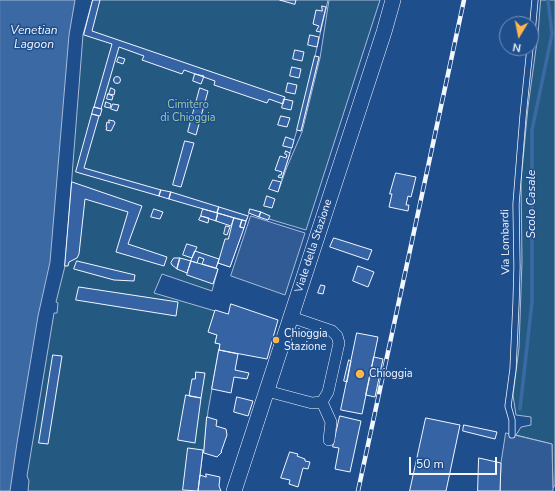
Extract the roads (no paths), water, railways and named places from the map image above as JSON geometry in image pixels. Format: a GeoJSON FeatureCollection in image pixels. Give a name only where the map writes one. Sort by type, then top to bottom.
{"type":"FeatureCollection","features":[{"type":"Feature","properties":{"kind":"street","name":"Viale della Stazione"},"geometry":{"type":"LineString","coordinates":[[234,491],[384,32],[393,0]]}},
{"type":"Feature","properties":{"kind":"street"},"geometry":{"type":"LineString","coordinates":[[266,391],[312,404],[322,402],[328,392],[340,343],[337,336],[332,331],[291,317]]}},
{"type":"Feature","properties":{"kind":"street"},"geometry":{"type":"LineString","coordinates":[[322,402],[331,422],[329,440]]}},
{"type":"Feature","properties":{"kind":"lane"},"geometry":{"type":"LineString","coordinates":[[533,16],[535,0]]}},
{"type":"Feature","properties":{"kind":"lane","name":"Via Lombardi"},"geometry":{"type":"LineString","coordinates":[[512,435],[512,420],[508,406],[513,369],[516,304],[516,204],[529,56]]}},
{"type":"Feature","properties":{"kind":"water","name":"Venetian Lagoon"},"geometry":{"type":"Polygon","coordinates":[[[0,0],[75,0],[69,35],[50,262],[38,316],[10,491],[0,491],[0,0]]]}},
{"type":"Feature","properties":{"kind":"waterway","name":"Scolo Casale"},"geometry":{"type":"LineString","coordinates":[[520,409],[532,302],[532,130],[552,34],[548,0]]}},
{"type":"Feature","properties":{"kind":"railway"},"geometry":{"type":"LineString","coordinates":[[358,491],[464,0]]}},
{"type":"Feature","properties":{"kind":"place","name":"Chioggia Stazione"},"geometry":{"type":"Point","coordinates":[276,340]}},
{"type":"Feature","properties":{"kind":"place","name":"Chioggia"},"geometry":{"type":"Point","coordinates":[360,374]}},
{"type":"Feature","properties":{"kind":"park label","name":"Cimitero di Chioggia"},"geometry":{"type":"Point","coordinates":[188,111]}}]}
